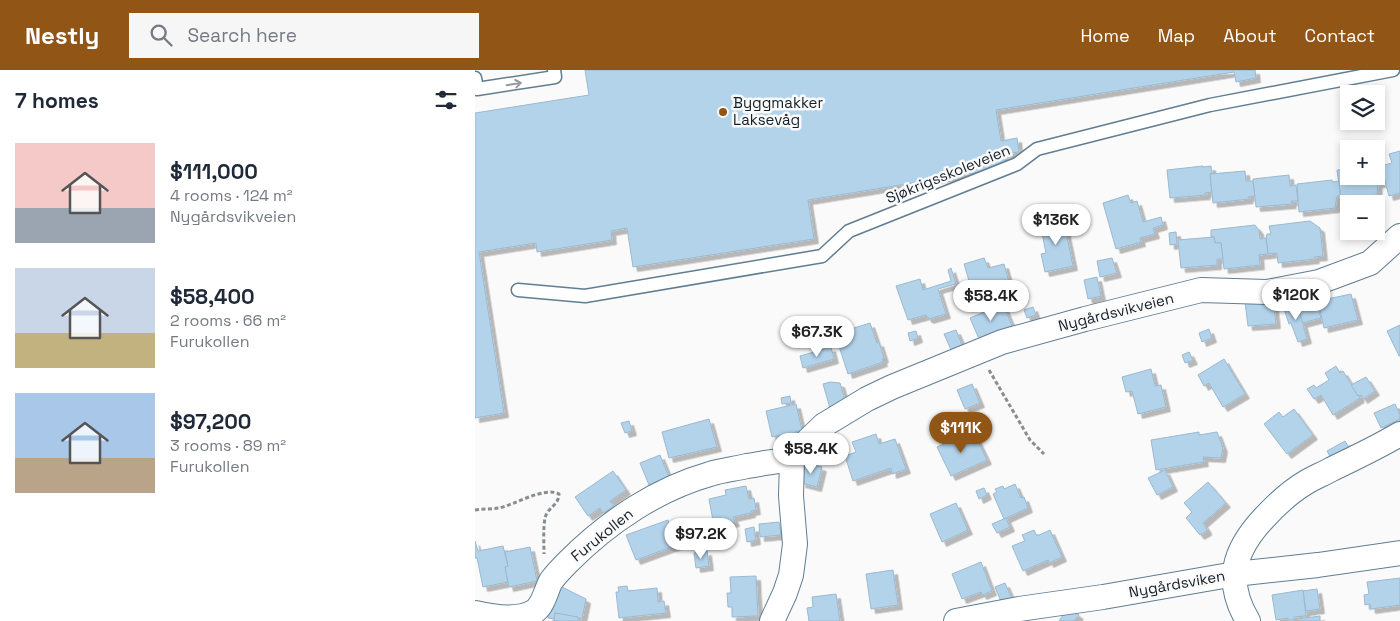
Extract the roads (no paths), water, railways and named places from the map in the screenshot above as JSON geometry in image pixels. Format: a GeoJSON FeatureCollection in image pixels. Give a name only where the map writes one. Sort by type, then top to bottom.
{"type":"FeatureCollection","features":[{"type":"Feature","properties":{"kind":"street","name":"Nygårdsvikveien"},"geometry":{"type":"LineString","coordinates":[[792,460],[802,445],[824,425],[867,399],[1002,342],[1085,318],[1201,290],[1267,292],[1319,282],[1370,263],[1400,236]]}},
{"type":"Feature","properties":{"kind":"street"},"geometry":{"type":"LineString","coordinates":[[1248,621],[1243,614],[1235,593],[1235,568],[1240,551],[1251,531],[1273,507],[1305,483],[1400,434]]}},
{"type":"Feature","properties":{"kind":"street","name":"Furukollen"},"geometry":{"type":"LineString","coordinates":[[475,613],[519,617],[536,610],[542,602],[552,580],[580,550],[630,511],[673,487],[718,472],[778,460],[792,460]]}},
{"type":"Feature","properties":{"kind":"street"},"geometry":{"type":"LineString","coordinates":[[772,621],[791,575],[795,544],[791,496],[792,460]]}},
{"type":"Feature","properties":{"kind":"street","name":"Nygårdsviken"},"geometry":{"type":"LineString","coordinates":[[956,621],[1235,574],[1318,565],[1400,553]]}},
{"type":"Feature","properties":{"kind":"lane"},"geometry":{"type":"LineString","coordinates":[[475,78],[477,89],[555,77],[554,70]]}},
{"type":"Feature","properties":{"kind":"lane","name":"Sjøkrigsskoleveien"},"geometry":{"type":"LineString","coordinates":[[518,290],[585,296],[822,256],[849,231],[1017,164],[1037,149],[1210,105],[1393,70]]}},
{"type":"Feature","properties":{"kind":"place","name":"Byggmakker Laksevåg"},"geometry":{"type":"Point","coordinates":[723,112]}}]}
